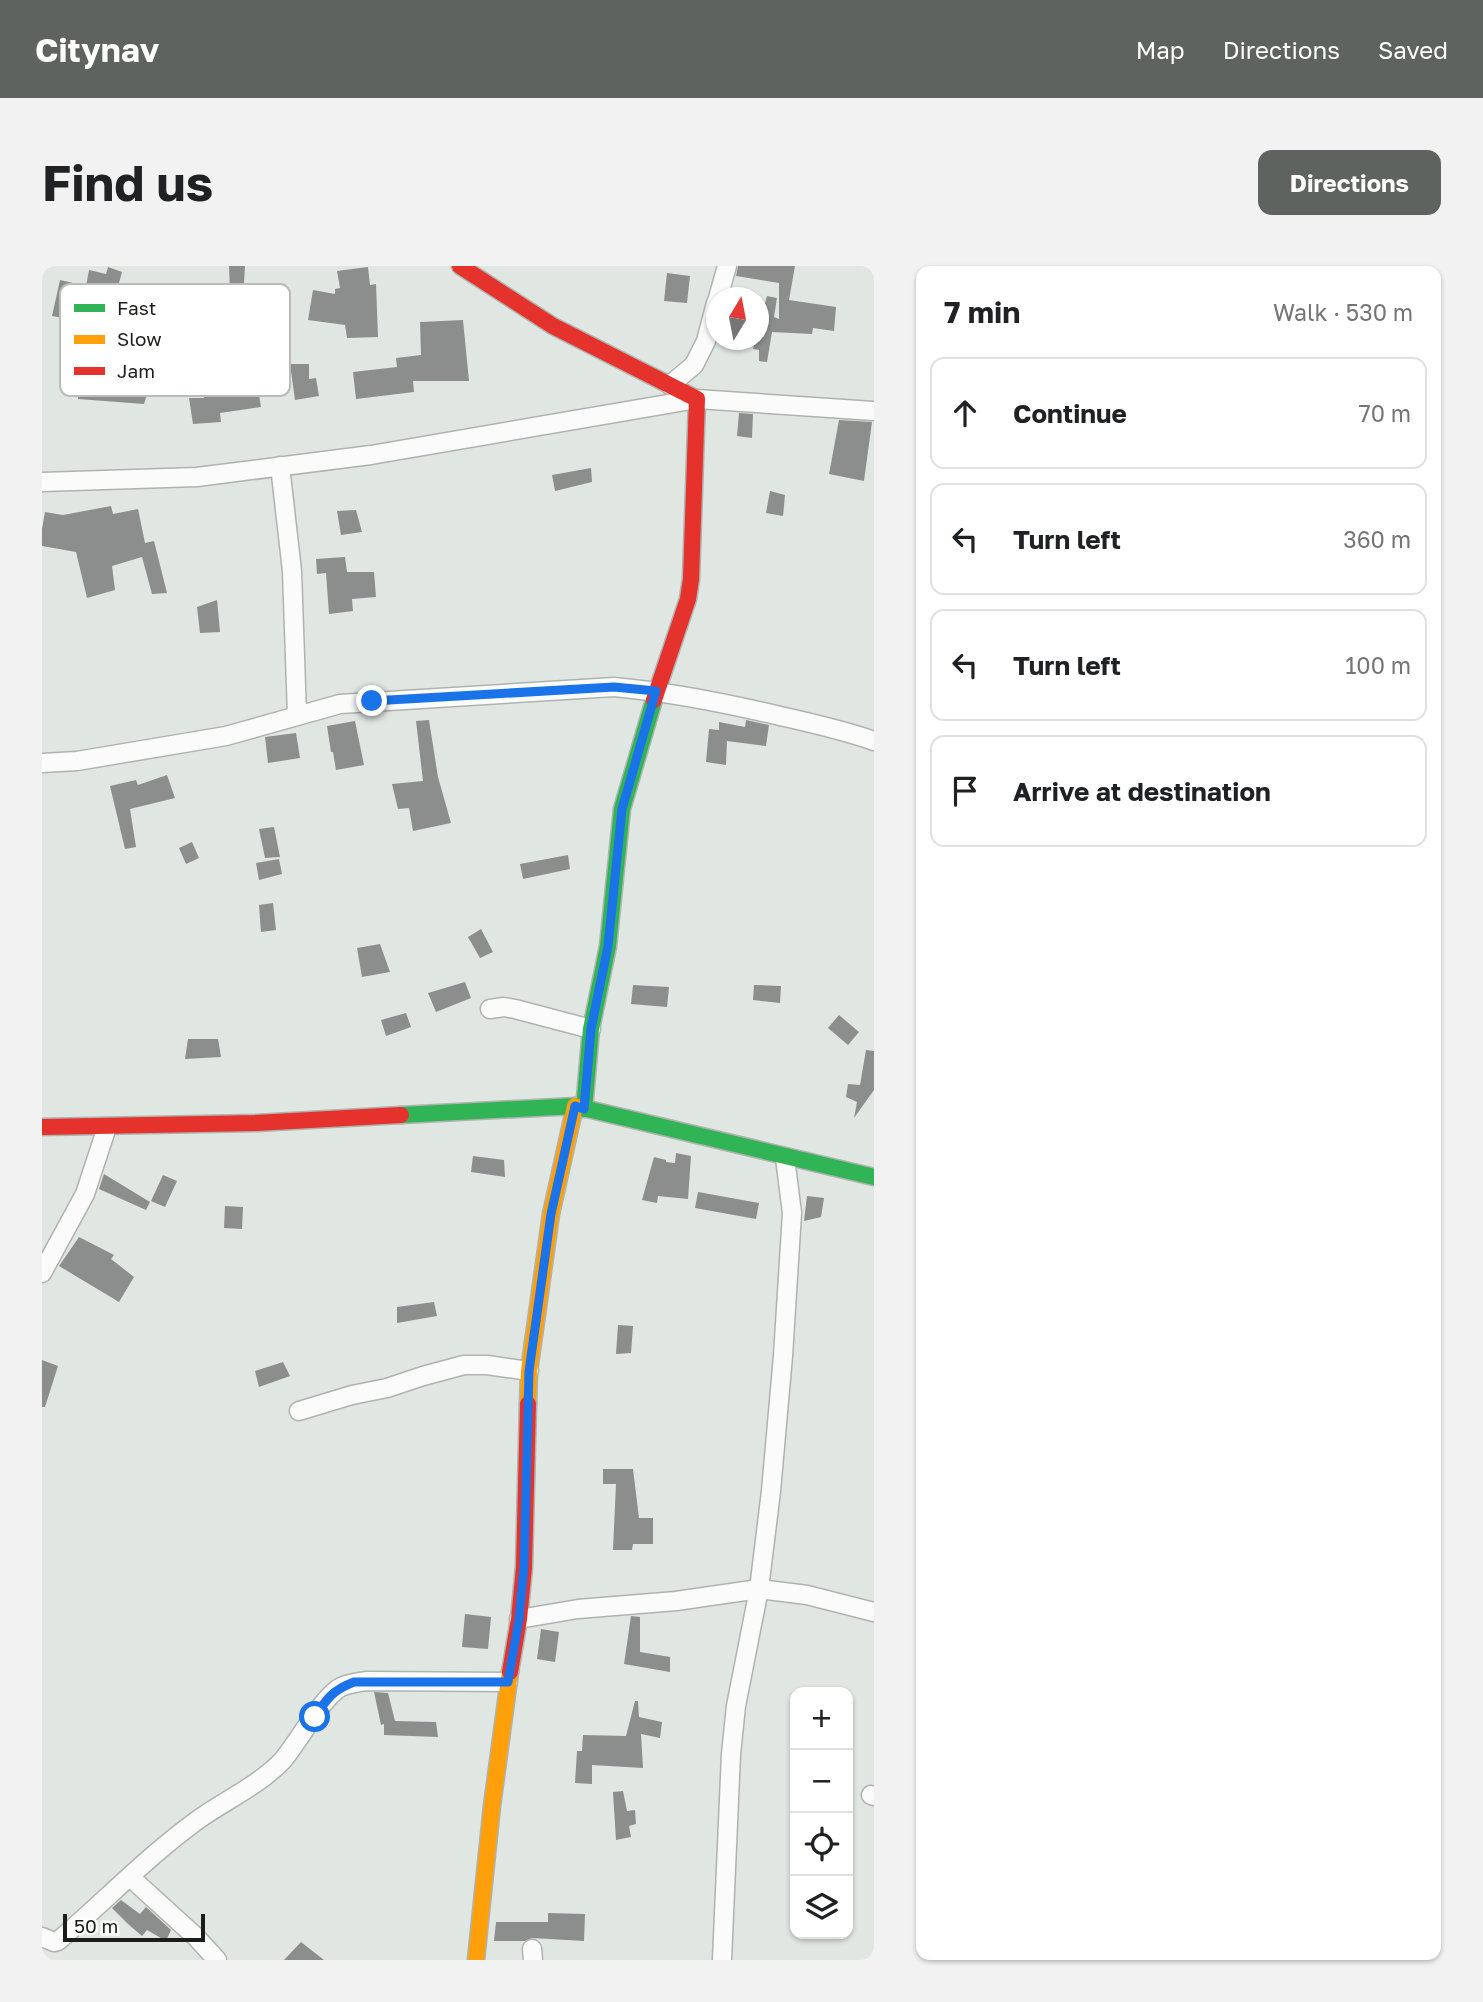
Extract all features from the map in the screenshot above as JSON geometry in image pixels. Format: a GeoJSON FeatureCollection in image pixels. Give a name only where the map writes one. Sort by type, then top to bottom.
{"type":"FeatureCollection","features":[{"type":"Feature","properties":{"kind":"street"},"geometry":{"type":"LineString","coordinates":[[460,266],[553,326],[697,398]]}},
{"type":"Feature","properties":{"kind":"street"},"geometry":{"type":"LineString","coordinates":[[721,287],[727,266]]}},
{"type":"Feature","properties":{"kind":"street"},"geometry":{"type":"LineString","coordinates":[[670,385],[694,366],[706,341]]}},
{"type":"Feature","properties":{"kind":"street"},"geometry":{"type":"LineString","coordinates":[[476,1960],[492,1806],[519,1619],[524,1567],[529,1371],[551,1214],[579,1107],[608,946],[622,809],[656,691],[685,611],[691,579],[697,398]]}},
{"type":"Feature","properties":{"kind":"street"},"geometry":{"type":"LineString","coordinates":[[42,482],[197,477],[371,455],[697,398],[874,411]]}},
{"type":"Feature","properties":{"kind":"street"},"geometry":{"type":"LineString","coordinates":[[280,466],[292,571],[297,715]]}},
{"type":"Feature","properties":{"kind":"street"},"geometry":{"type":"LineString","coordinates":[[42,763],[77,761],[226,736],[340,704],[614,687],[656,691],[736,706],[874,741]]}},
{"type":"Feature","properties":{"kind":"street"},"geometry":{"type":"LineString","coordinates":[[490,1009],[515,1009],[591,1029]]}},
{"type":"Feature","properties":{"kind":"street"},"geometry":{"type":"LineString","coordinates":[[42,1127],[107,1128],[256,1123],[579,1107],[874,1177]]}},
{"type":"Feature","properties":{"kind":"street"},"geometry":{"type":"LineString","coordinates":[[42,1273],[85,1194],[107,1128]]}},
{"type":"Feature","properties":{"kind":"street"},"geometry":{"type":"LineString","coordinates":[[722,1960],[731,1754],[736,1706],[759,1589],[776,1437],[792,1213],[785,1157]]}},
{"type":"Feature","properties":{"kind":"street"},"geometry":{"type":"LineString","coordinates":[[299,1411],[464,1365],[529,1371]]}},
{"type":"Feature","properties":{"kind":"street"},"geometry":{"type":"LineString","coordinates":[[519,1619],[578,1609],[676,1601],[759,1589],[807,1595],[874,1612]]}},
{"type":"Feature","properties":{"kind":"street"},"geometry":{"type":"LineString","coordinates":[[42,1937],[58,1941],[199,1819],[271,1772],[329,1696],[340,1688],[354,1682],[377,1681],[508,1682]]}},
{"type":"Feature","properties":{"kind":"street"},"geometry":{"type":"LineString","coordinates":[[130,1877],[196,1937],[217,1960]]}},
{"type":"Feature","properties":{"kind":"street"},"geometry":{"type":"LineString","coordinates":[[723,1937],[735,1960]]}},
{"type":"Feature","properties":{"kind":"building"},"geometry":{"type":"Polygon","coordinates":[[[229,266],[245,266],[244,284],[230,284],[229,266]]]}},
{"type":"Feature","properties":{"kind":"building"},"geometry":{"type":"Polygon","coordinates":[[[738,266],[795,266],[789,300],[836,307],[834,331],[813,328],[812,334],[772,332],[769,350],[769,296],[777,298],[774,317],[779,319],[779,283],[736,276],[738,266]]]}},
{"type":"Feature","properties":{"kind":"building"},"geometry":{"type":"Polygon","coordinates":[[[108,267],[122,272],[119,284],[86,284],[89,270],[106,274],[108,267]]]}},
{"type":"Feature","properties":{"kind":"building"},"geometry":{"type":"Polygon","coordinates":[[[368,267],[370,285],[376,284],[378,337],[347,338],[345,325],[308,320],[313,290],[335,294],[335,289],[340,288],[337,271],[368,267]]]}},
{"type":"Feature","properties":{"kind":"building"},"geometry":{"type":"Polygon","coordinates":[[[667,273],[690,276],[687,303],[664,301],[667,273]]]}},
{"type":"Feature","properties":{"kind":"building"},"geometry":{"type":"Polygon","coordinates":[[[60,280],[77,284],[60,284],[60,317],[52,316],[60,280]]]}},
{"type":"Feature","properties":{"kind":"building"},"geometry":{"type":"Polygon","coordinates":[[[463,320],[469,381],[413,381],[414,392],[356,399],[353,372],[397,367],[396,358],[421,355],[420,322],[463,320]]]}},
{"type":"Feature","properties":{"kind":"building"},"geometry":{"type":"Polygon","coordinates":[[[759,350],[769,350],[767,362],[759,361],[759,350]]]}},
{"type":"Feature","properties":{"kind":"building"},"geometry":{"type":"Polygon","coordinates":[[[290,364],[309,364],[309,379],[316,378],[319,396],[295,400],[290,364]]]}},
{"type":"Feature","properties":{"kind":"building"},"geometry":{"type":"Polygon","coordinates":[[[78,396],[146,396],[144,404],[78,399],[78,396]]]}},
{"type":"Feature","properties":{"kind":"building"},"geometry":{"type":"Polygon","coordinates":[[[259,396],[261,407],[220,413],[221,422],[193,424],[189,398],[259,396]]]}},
{"type":"Feature","properties":{"kind":"building"},"geometry":{"type":"Polygon","coordinates":[[[739,413],[753,414],[752,438],[737,436],[739,413]]]}},
{"type":"Feature","properties":{"kind":"building"},"geometry":{"type":"Polygon","coordinates":[[[839,420],[872,422],[864,481],[829,474],[839,420]]]}},
{"type":"Feature","properties":{"kind":"building"},"geometry":{"type":"Polygon","coordinates":[[[591,468],[592,482],[555,491],[552,475],[591,468]]]}},
{"type":"Feature","properties":{"kind":"building"},"geometry":{"type":"Polygon","coordinates":[[[770,491],[785,495],[783,516],[766,513],[770,491]]]}},
{"type":"Feature","properties":{"kind":"building"},"geometry":{"type":"Polygon","coordinates":[[[111,506],[113,514],[138,509],[145,543],[154,541],[167,593],[152,594],[142,557],[112,566],[115,590],[87,598],[76,552],[42,546],[45,512],[63,515],[111,506]]]}},
{"type":"Feature","properties":{"kind":"building"},"geometry":{"type":"Polygon","coordinates":[[[356,510],[362,532],[341,535],[337,511],[356,510]]]}},
{"type":"Feature","properties":{"kind":"building"},"geometry":{"type":"Polygon","coordinates":[[[345,557],[347,572],[374,572],[376,597],[352,599],[353,611],[329,614],[326,573],[317,574],[316,559],[345,557]]]}},
{"type":"Feature","properties":{"kind":"building"},"geometry":{"type":"Polygon","coordinates":[[[217,600],[220,632],[200,633],[197,607],[217,600]]]}},
{"type":"Feature","properties":{"kind":"building"},"geometry":{"type":"Polygon","coordinates":[[[429,720],[438,777],[451,823],[413,831],[409,808],[398,809],[392,784],[423,781],[416,721],[429,720]]]}},
{"type":"Feature","properties":{"kind":"building"},"geometry":{"type":"Polygon","coordinates":[[[746,720],[769,725],[766,746],[727,741],[726,765],[706,762],[709,729],[719,730],[719,722],[745,727],[746,720]]]}},
{"type":"Feature","properties":{"kind":"building"},"geometry":{"type":"Polygon","coordinates":[[[355,721],[364,765],[336,770],[327,726],[355,721]]]}},
{"type":"Feature","properties":{"kind":"building"},"geometry":{"type":"Polygon","coordinates":[[[296,733],[300,758],[268,763],[265,737],[296,733]]]}},
{"type":"Feature","properties":{"kind":"building"},"geometry":{"type":"Polygon","coordinates":[[[167,775],[175,798],[130,809],[136,847],[125,849],[110,786],[136,780],[138,785],[167,775]]]}},
{"type":"Feature","properties":{"kind":"building"},"geometry":{"type":"Polygon","coordinates":[[[274,827],[280,857],[265,858],[259,829],[274,827]]]}},
{"type":"Feature","properties":{"kind":"building"},"geometry":{"type":"Polygon","coordinates":[[[192,842],[199,858],[186,864],[179,848],[192,842]]]}},
{"type":"Feature","properties":{"kind":"building"},"geometry":{"type":"Polygon","coordinates":[[[568,855],[570,869],[523,879],[520,864],[568,855]]]}},
{"type":"Feature","properties":{"kind":"building"},"geometry":{"type":"Polygon","coordinates":[[[279,859],[282,874],[259,880],[256,863],[279,859]]]}},
{"type":"Feature","properties":{"kind":"building"},"geometry":{"type":"Polygon","coordinates":[[[273,903],[276,930],[261,932],[259,905],[273,903]]]}},
{"type":"Feature","properties":{"kind":"building"},"geometry":{"type":"Polygon","coordinates":[[[481,929],[493,952],[480,958],[468,937],[481,929]]]}},
{"type":"Feature","properties":{"kind":"building"},"geometry":{"type":"Polygon","coordinates":[[[380,944],[390,972],[362,977],[357,948],[380,944]]]}},
{"type":"Feature","properties":{"kind":"building"},"geometry":{"type":"Polygon","coordinates":[[[465,982],[471,998],[436,1012],[428,993],[465,982]]]}},
{"type":"Feature","properties":{"kind":"building"},"geometry":{"type":"Polygon","coordinates":[[[633,985],[669,987],[667,1007],[631,1004],[633,985]]]}},
{"type":"Feature","properties":{"kind":"building"},"geometry":{"type":"Polygon","coordinates":[[[754,985],[781,986],[780,1003],[753,1000],[754,985]]]}},
{"type":"Feature","properties":{"kind":"building"},"geometry":{"type":"Polygon","coordinates":[[[406,1013],[411,1027],[386,1036],[381,1020],[406,1013]]]}},
{"type":"Feature","properties":{"kind":"building"},"geometry":{"type":"Polygon","coordinates":[[[839,1015],[859,1032],[848,1045],[828,1028],[839,1015]]]}},
{"type":"Feature","properties":{"kind":"building"},"geometry":{"type":"Polygon","coordinates":[[[188,1039],[218,1039],[221,1057],[185,1059],[188,1039]]]}},
{"type":"Feature","properties":{"kind":"building"},"geometry":{"type":"Polygon","coordinates":[[[866,1050],[874,1051],[874,1090],[854,1118],[857,1102],[846,1097],[848,1084],[860,1085],[866,1050]]]}},
{"type":"Feature","properties":{"kind":"building"},"geometry":{"type":"Polygon","coordinates":[[[676,1153],[691,1156],[688,1199],[658,1196],[657,1203],[642,1200],[654,1157],[675,1163],[676,1153]]]}},
{"type":"Feature","properties":{"kind":"building"},"geometry":{"type":"Polygon","coordinates":[[[473,1156],[504,1160],[505,1177],[471,1172],[473,1156]]]}},
{"type":"Feature","properties":{"kind":"building"},"geometry":{"type":"Polygon","coordinates":[[[104,1174],[150,1202],[146,1210],[99,1189],[104,1174]]]}},
{"type":"Feature","properties":{"kind":"building"},"geometry":{"type":"Polygon","coordinates":[[[163,1175],[177,1181],[165,1207],[151,1201],[163,1175]]]}},
{"type":"Feature","properties":{"kind":"building"},"geometry":{"type":"Polygon","coordinates":[[[698,1192],[759,1203],[756,1219],[695,1208],[698,1192]]]}},
{"type":"Feature","properties":{"kind":"building"},"geometry":{"type":"Polygon","coordinates":[[[807,1196],[824,1198],[821,1217],[804,1221],[807,1196]]]}},
{"type":"Feature","properties":{"kind":"building"},"geometry":{"type":"Polygon","coordinates":[[[225,1206],[243,1207],[242,1229],[224,1228],[225,1206]]]}},
{"type":"Feature","properties":{"kind":"building"},"geometry":{"type":"Polygon","coordinates":[[[79,1237],[114,1255],[111,1259],[134,1277],[119,1302],[59,1266],[79,1237]]]}},
{"type":"Feature","properties":{"kind":"building"},"geometry":{"type":"Polygon","coordinates":[[[434,1302],[437,1316],[397,1323],[397,1307],[434,1302]]]}},
{"type":"Feature","properties":{"kind":"building"},"geometry":{"type":"Polygon","coordinates":[[[618,1325],[633,1326],[631,1353],[616,1354],[618,1325]]]}},
{"type":"Feature","properties":{"kind":"building"},"geometry":{"type":"Polygon","coordinates":[[[42,1360],[58,1366],[45,1407],[42,1407],[42,1360]]]}},
{"type":"Feature","properties":{"kind":"building"},"geometry":{"type":"Polygon","coordinates":[[[283,1362],[290,1376],[259,1387],[255,1371],[283,1362]]]}},
{"type":"Feature","properties":{"kind":"building"},"geometry":{"type":"Polygon","coordinates":[[[603,1469],[633,1469],[639,1518],[653,1518],[653,1544],[633,1544],[632,1550],[613,1550],[616,1484],[603,1484],[603,1469]]]}},
{"type":"Feature","properties":{"kind":"building"},"geometry":{"type":"Polygon","coordinates":[[[465,1614],[491,1617],[488,1649],[462,1647],[465,1614]]]}},
{"type":"Feature","properties":{"kind":"building"},"geometry":{"type":"Polygon","coordinates":[[[631,1616],[640,1617],[640,1652],[670,1657],[670,1672],[624,1664],[631,1616]]]}},
{"type":"Feature","properties":{"kind":"building"},"geometry":{"type":"Polygon","coordinates":[[[541,1629],[559,1632],[555,1662],[537,1659],[541,1629]]]}},
{"type":"Feature","properties":{"kind":"building"},"geometry":{"type":"Polygon","coordinates":[[[374,1692],[388,1693],[395,1721],[436,1722],[438,1737],[384,1735],[384,1724],[381,1725],[374,1692]]]}},
{"type":"Feature","properties":{"kind":"building"},"geometry":{"type":"Polygon","coordinates":[[[635,1701],[638,1701],[639,1717],[662,1722],[660,1738],[641,1734],[643,1768],[592,1765],[592,1784],[575,1783],[577,1751],[582,1751],[583,1735],[626,1736],[635,1701]]]}},
{"type":"Feature","properties":{"kind":"building"},"geometry":{"type":"Polygon","coordinates":[[[623,1791],[627,1811],[635,1810],[636,1824],[629,1826],[631,1837],[616,1840],[613,1792],[623,1791]]]}},
{"type":"Feature","properties":{"kind":"building"},"geometry":{"type":"Polygon","coordinates":[[[121,1900],[140,1914],[146,1907],[171,1930],[166,1941],[147,1930],[142,1936],[128,1924],[112,1908],[121,1900]]]}},
{"type":"Feature","properties":{"kind":"building"},"geometry":{"type":"Polygon","coordinates":[[[548,1913],[585,1914],[584,1941],[532,1938],[525,1941],[494,1941],[496,1922],[548,1922],[548,1913]]]}},
{"type":"Feature","properties":{"kind":"building"},"geometry":{"type":"Polygon","coordinates":[[[301,1942],[324,1960],[284,1960],[301,1942]]]}},
{"type":"Feature","properties":{"kind":"traffic: fast"},"geometry":{"type":"LineString","coordinates":[[584,1109],[591,1029],[608,946],[622,809],[654,700]]}},
{"type":"Feature","properties":{"kind":"traffic: fast"},"geometry":{"type":"LineString","coordinates":[[401,1115],[575,1106],[874,1177]]}},
{"type":"Feature","properties":{"kind":"traffic: slow"},"geometry":{"type":"LineString","coordinates":[[528,1404],[529,1371],[551,1214],[575,1106]]}},
{"type":"Feature","properties":{"kind":"traffic: slow"},"geometry":{"type":"LineString","coordinates":[[476,1960],[492,1806],[510,1672]]}},
{"type":"Feature","properties":{"kind":"traffic: jam"},"geometry":{"type":"LineString","coordinates":[[460,266],[553,326],[697,399],[691,579],[688,599],[654,700]]}},
{"type":"Feature","properties":{"kind":"traffic: jam"},"geometry":{"type":"LineString","coordinates":[[42,1127],[256,1123],[401,1115]]}},
{"type":"Feature","properties":{"kind":"traffic: jam"},"geometry":{"type":"LineString","coordinates":[[510,1672],[524,1567],[528,1404]]}},
{"type":"Feature","properties":{"kind":"route"},"geometry":{"type":"LineString","coordinates":[[315,1717],[329,1696],[354,1682],[508,1682],[519,1619],[524,1567],[529,1371],[551,1214],[575,1106],[584,1109],[591,1029],[608,946],[622,809],[656,691],[614,687],[372,701]]}}]}
